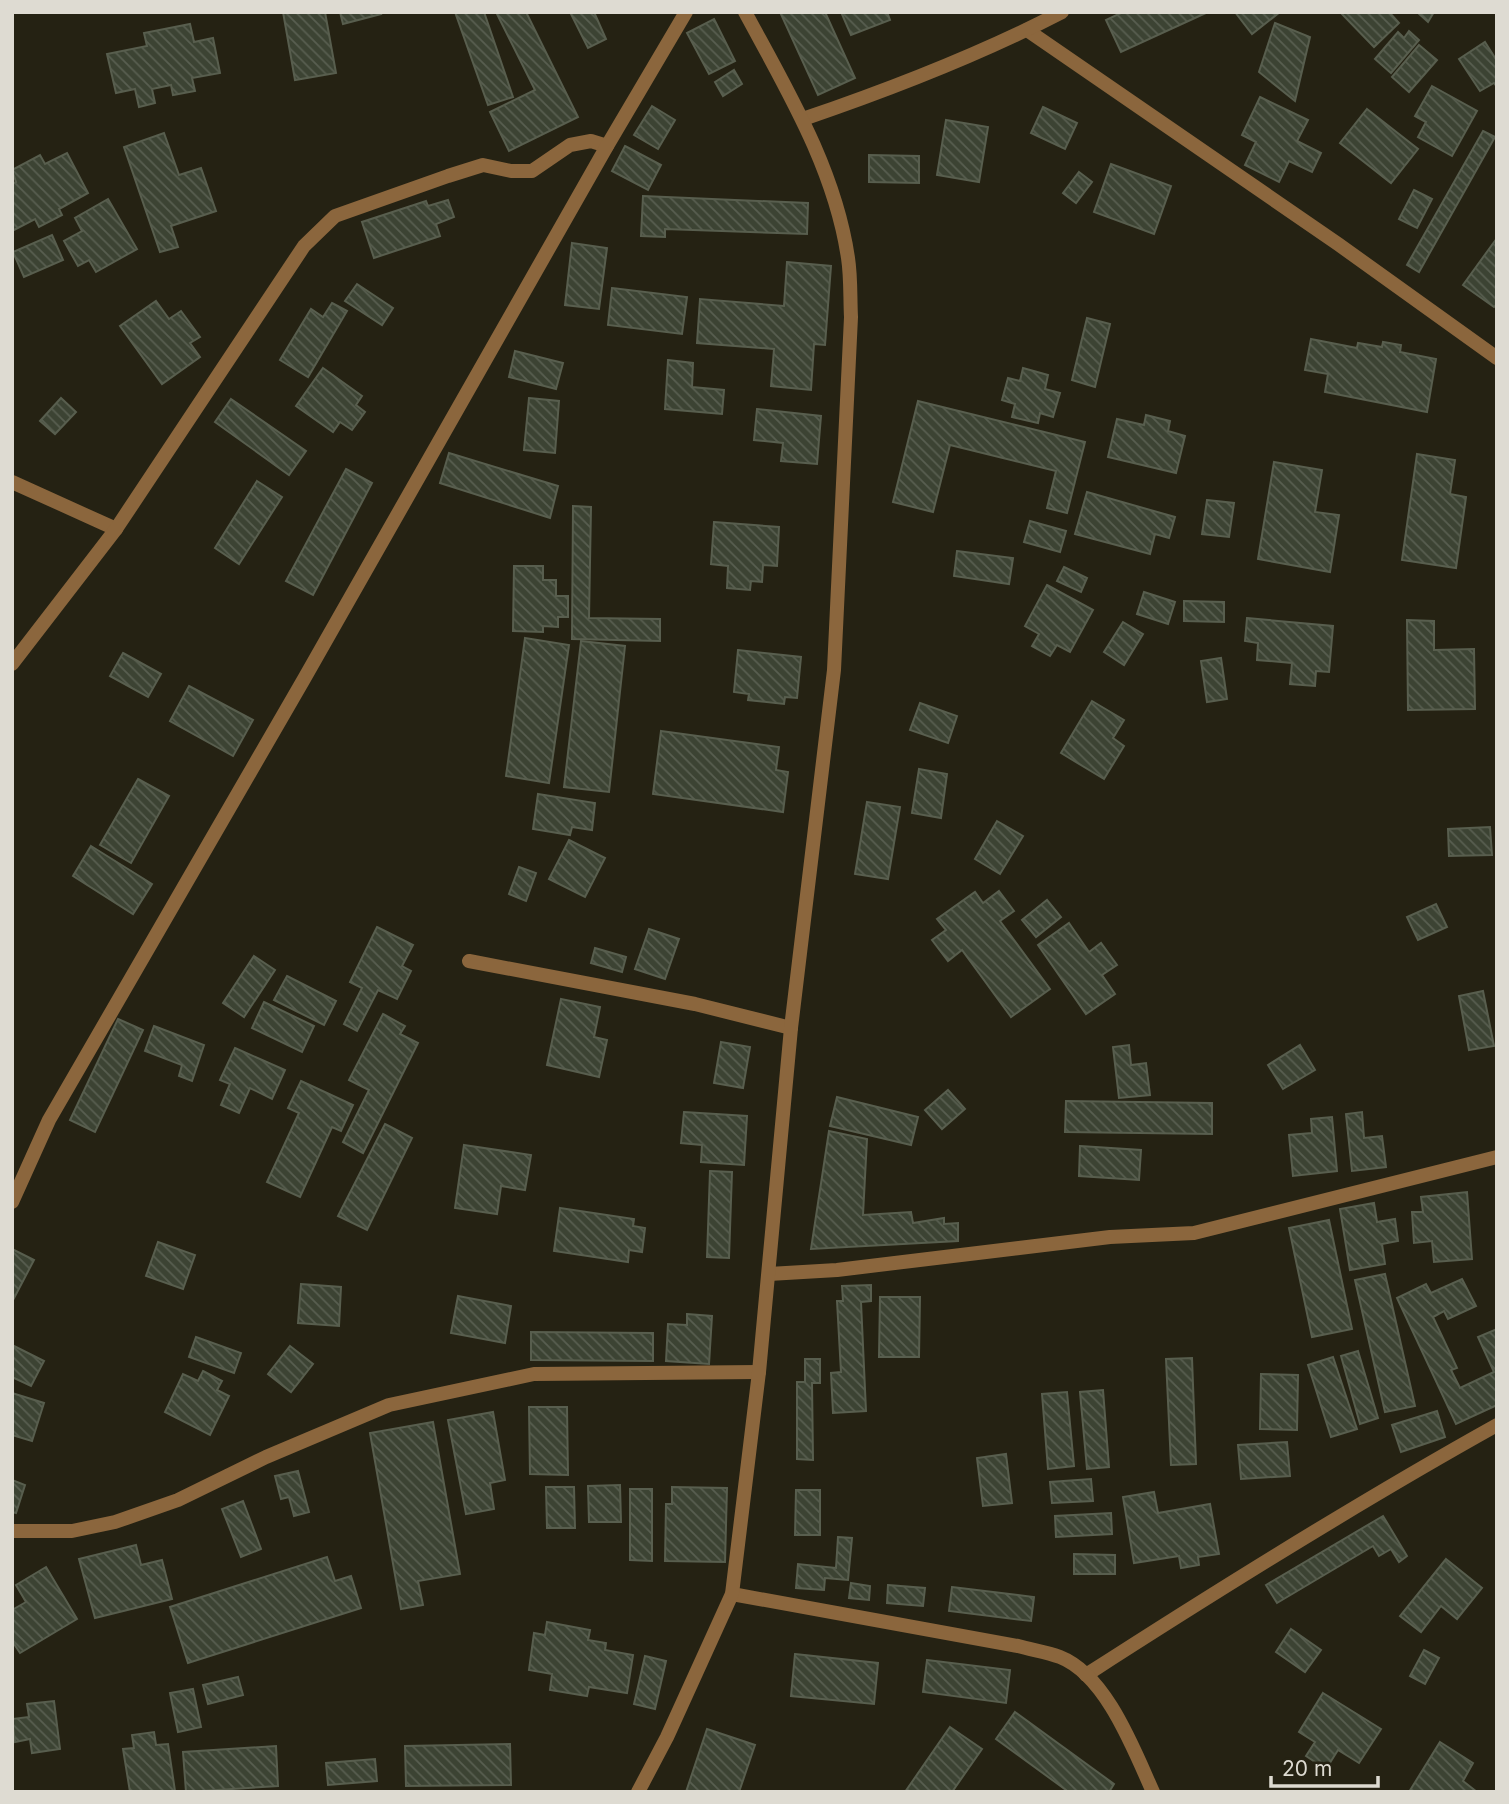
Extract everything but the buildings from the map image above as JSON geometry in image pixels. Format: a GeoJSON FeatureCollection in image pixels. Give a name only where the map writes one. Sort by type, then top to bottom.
{"type":"FeatureCollection","features":[{"type":"Feature","properties":{"kind":"street"},"geometry":{"type":"LineString","coordinates":[[12,1202],[49,1119],[686,12]]}},
{"type":"Feature","properties":{"kind":"street"},"geometry":{"type":"LineString","coordinates":[[638,1792],[667,1737],[732,1594],[769,1275],[790,1028],[835,670],[851,317],[848,259],[836,202],[803,119],[745,12]]}},
{"type":"Feature","properties":{"kind":"street"},"geometry":{"type":"LineString","coordinates":[[803,119],[883,92],[1027,30],[1062,12]]}},
{"type":"Feature","properties":{"kind":"street"},"geometry":{"type":"LineString","coordinates":[[1027,30],[1338,244],[1497,358]]}},
{"type":"Feature","properties":{"kind":"street"},"geometry":{"type":"LineString","coordinates":[[12,664],[116,529],[304,246],[335,216],[482,165],[511,171],[532,171],[570,145],[591,141],[607,146]]}},
{"type":"Feature","properties":{"kind":"street"},"geometry":{"type":"LineString","coordinates":[[12,482],[116,529]]}},
{"type":"Feature","properties":{"kind":"street"},"geometry":{"type":"LineString","coordinates":[[470,961],[695,1004],[790,1028]]}},
{"type":"Feature","properties":{"kind":"street"},"geometry":{"type":"LineString","coordinates":[[769,1275],[836,1270],[1110,1237],[1194,1233],[1497,1157]]}},
{"type":"Feature","properties":{"kind":"street"},"geometry":{"type":"LineString","coordinates":[[12,1531],[72,1531],[115,1521],[178,1500],[266,1457],[389,1405],[534,1374],[759,1371]]}},
{"type":"Feature","properties":{"kind":"street"},"geometry":{"type":"LineString","coordinates":[[1086,1675],[1431,1461],[1497,1425]]}},
{"type":"Feature","properties":{"kind":"street"},"geometry":{"type":"LineString","coordinates":[[732,1594],[1018,1646],[1062,1658],[1086,1675],[1119,1717],[1153,1792]]}}]}
